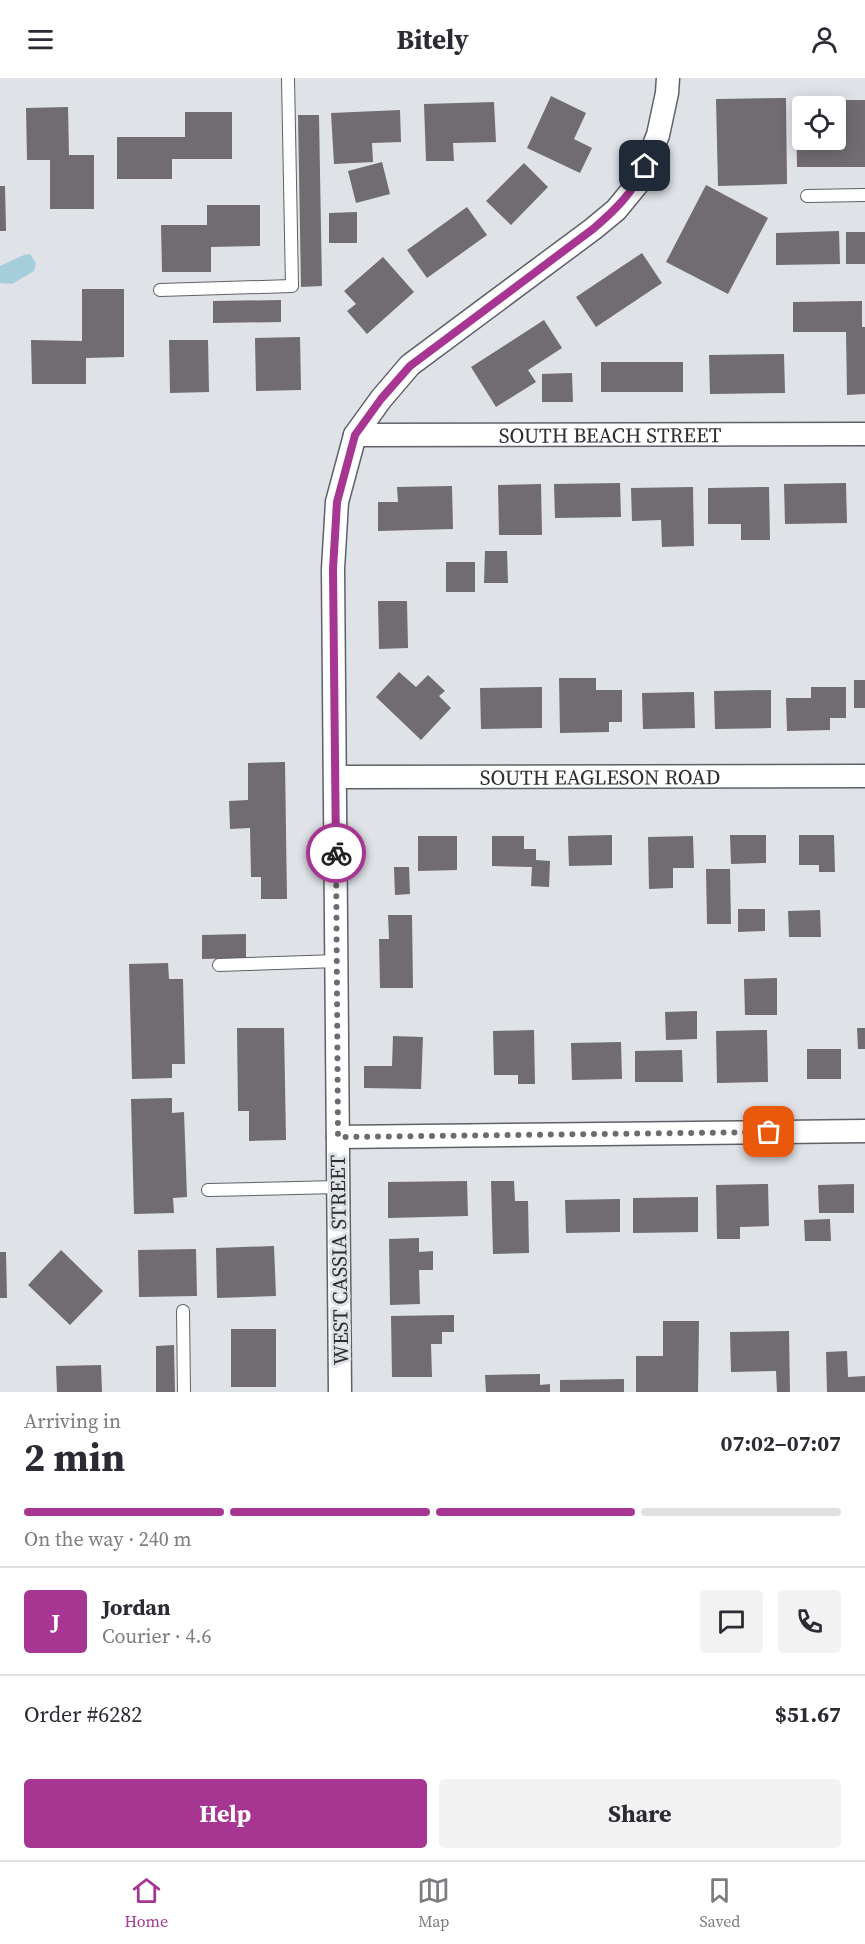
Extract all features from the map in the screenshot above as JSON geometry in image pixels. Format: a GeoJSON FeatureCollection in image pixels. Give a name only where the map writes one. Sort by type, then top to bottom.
{"type":"FeatureCollection","features":[{"type":"Feature","properties":{"kind":"street","name":"WEST CASSIA STREET"},"geometry":{"type":"LineString","coordinates":[[340,1392],[333,569],[337,502],[355,435],[381,399],[410,366],[593,229],[616,210],[639,182],[658,135],[668,78]]}},
{"type":"Feature","properties":{"kind":"street","name":"SOUTH BEACH STREET"},"geometry":{"type":"LineString","coordinates":[[355,435],[865,434]]}},
{"type":"Feature","properties":{"kind":"street","name":"SOUTH EAGLESON ROAD"},"geometry":{"type":"LineString","coordinates":[[336,777],[865,776]]}},
{"type":"Feature","properties":{"kind":"street"},"geometry":{"type":"LineString","coordinates":[[338,1137],[865,1131]]}},
{"type":"Feature","properties":{"kind":"lane"},"geometry":{"type":"LineString","coordinates":[[160,290],[292,286],[288,78]]}},
{"type":"Feature","properties":{"kind":"lane"},"geometry":{"type":"LineString","coordinates":[[807,196],[865,195]]}},
{"type":"Feature","properties":{"kind":"lane"},"geometry":{"type":"LineString","coordinates":[[219,965],[337,961]]}},
{"type":"Feature","properties":{"kind":"lane"},"geometry":{"type":"LineString","coordinates":[[208,1190],[338,1188]]}},
{"type":"Feature","properties":{"kind":"lane"},"geometry":{"type":"LineString","coordinates":[[183,1311],[184,1392]]}},
{"type":"Feature","properties":{"kind":"water"},"geometry":{"type":"Polygon","coordinates":[[[30,254],[36,263],[34,271],[12,284],[0,283],[0,266],[30,254]]]}},
{"type":"Feature","properties":{"kind":"building"},"geometry":{"type":"Polygon","coordinates":[[[551,96],[586,113],[574,139],[592,148],[580,173],[527,148],[551,96]]]}},
{"type":"Feature","properties":{"kind":"building"},"geometry":{"type":"Polygon","coordinates":[[[786,98],[787,184],[718,186],[716,99],[786,98]]]}},
{"type":"Feature","properties":{"kind":"building"},"geometry":{"type":"Polygon","coordinates":[[[846,100],[865,100],[865,167],[797,167],[797,150],[846,150],[846,100]]]}},
{"type":"Feature","properties":{"kind":"building"},"geometry":{"type":"Polygon","coordinates":[[[494,102],[496,142],[453,143],[454,161],[426,161],[424,104],[494,102]]]}},
{"type":"Feature","properties":{"kind":"building"},"geometry":{"type":"Polygon","coordinates":[[[68,107],[69,155],[94,155],[94,209],[50,209],[50,160],[27,160],[26,108],[68,107]]]}},
{"type":"Feature","properties":{"kind":"building"},"geometry":{"type":"Polygon","coordinates":[[[400,110],[401,142],[372,143],[373,162],[334,164],[331,113],[400,110]]]}},
{"type":"Feature","properties":{"kind":"building"},"geometry":{"type":"Polygon","coordinates":[[[185,112],[232,112],[232,159],[172,159],[172,179],[117,179],[117,137],[185,137],[185,112]]]}},
{"type":"Feature","properties":{"kind":"building"},"geometry":{"type":"Polygon","coordinates":[[[298,115],[319,115],[322,286],[301,287],[298,115]]]}},
{"type":"Feature","properties":{"kind":"building"},"geometry":{"type":"Polygon","coordinates":[[[382,162],[390,194],[356,203],[348,171],[382,162]]]}},
{"type":"Feature","properties":{"kind":"building"},"geometry":{"type":"Polygon","coordinates":[[[524,163],[548,187],[511,225],[486,201],[524,163]]]}},
{"type":"Feature","properties":{"kind":"building"},"geometry":{"type":"Polygon","coordinates":[[[706,185],[768,218],[728,294],[666,262],[706,185]]]}},
{"type":"Feature","properties":{"kind":"building"},"geometry":{"type":"Polygon","coordinates":[[[0,186],[5,186],[6,231],[0,231],[0,186]]]}},
{"type":"Feature","properties":{"kind":"building"},"geometry":{"type":"Polygon","coordinates":[[[207,205],[260,205],[260,246],[211,247],[211,272],[162,272],[161,225],[207,225],[207,205]]]}},
{"type":"Feature","properties":{"kind":"building"},"geometry":{"type":"Polygon","coordinates":[[[467,207],[487,235],[427,278],[407,250],[467,207]]]}},
{"type":"Feature","properties":{"kind":"building"},"geometry":{"type":"Polygon","coordinates":[[[357,212],[357,243],[329,243],[329,213],[357,212]]]}},
{"type":"Feature","properties":{"kind":"building"},"geometry":{"type":"Polygon","coordinates":[[[839,231],[840,264],[776,265],[776,233],[839,231]]]}},
{"type":"Feature","properties":{"kind":"building"},"geometry":{"type":"Polygon","coordinates":[[[846,232],[865,232],[865,264],[846,264],[846,232]]]}},
{"type":"Feature","properties":{"kind":"building"},"geometry":{"type":"Polygon","coordinates":[[[642,253],[662,283],[596,327],[576,297],[642,253]]]}},
{"type":"Feature","properties":{"kind":"building"},"geometry":{"type":"Polygon","coordinates":[[[383,257],[414,292],[367,334],[347,311],[356,304],[344,291],[383,257]]]}},
{"type":"Feature","properties":{"kind":"building"},"geometry":{"type":"Polygon","coordinates":[[[82,289],[124,289],[124,357],[86,358],[86,384],[32,384],[31,340],[82,341],[82,289]]]}},
{"type":"Feature","properties":{"kind":"building"},"geometry":{"type":"Polygon","coordinates":[[[281,300],[281,322],[213,323],[213,301],[281,300]]]}},
{"type":"Feature","properties":{"kind":"building"},"geometry":{"type":"Polygon","coordinates":[[[862,301],[862,327],[865,327],[865,394],[847,395],[846,332],[793,332],[793,302],[862,301]]]}},
{"type":"Feature","properties":{"kind":"building"},"geometry":{"type":"Polygon","coordinates":[[[544,320],[562,348],[528,370],[536,382],[496,407],[471,367],[544,320]]]}},
{"type":"Feature","properties":{"kind":"building"},"geometry":{"type":"Polygon","coordinates":[[[300,337],[301,390],[256,391],[255,338],[300,337]]]}},
{"type":"Feature","properties":{"kind":"building"},"geometry":{"type":"Polygon","coordinates":[[[169,340],[208,340],[209,392],[170,393],[169,340]]]}},
{"type":"Feature","properties":{"kind":"building"},"geometry":{"type":"Polygon","coordinates":[[[784,354],[785,393],[710,394],[709,355],[784,354]]]}},
{"type":"Feature","properties":{"kind":"building"},"geometry":{"type":"Polygon","coordinates":[[[601,362],[683,362],[683,392],[601,392],[601,362]]]}},
{"type":"Feature","properties":{"kind":"building"},"geometry":{"type":"Polygon","coordinates":[[[572,373],[573,402],[542,402],[542,374],[572,373]]]}},
{"type":"Feature","properties":{"kind":"building"},"geometry":{"type":"Polygon","coordinates":[[[620,483],[621,517],[555,518],[554,484],[620,483]]]}},
{"type":"Feature","properties":{"kind":"building"},"geometry":{"type":"Polygon","coordinates":[[[846,483],[847,523],[785,524],[784,484],[846,483]]]}},
{"type":"Feature","properties":{"kind":"building"},"geometry":{"type":"Polygon","coordinates":[[[541,484],[542,535],[499,535],[498,485],[541,484]]]}},
{"type":"Feature","properties":{"kind":"building"},"geometry":{"type":"Polygon","coordinates":[[[452,486],[453,529],[378,531],[378,502],[398,502],[397,487],[452,486]]]}},
{"type":"Feature","properties":{"kind":"building"},"geometry":{"type":"Polygon","coordinates":[[[693,487],[694,546],[662,547],[661,520],[632,521],[631,488],[693,487]]]}},
{"type":"Feature","properties":{"kind":"building"},"geometry":{"type":"Polygon","coordinates":[[[769,487],[770,540],[741,540],[741,524],[708,524],[708,488],[769,487]]]}},
{"type":"Feature","properties":{"kind":"building"},"geometry":{"type":"Polygon","coordinates":[[[485,551],[507,551],[508,583],[484,583],[485,551]]]}},
{"type":"Feature","properties":{"kind":"building"},"geometry":{"type":"Polygon","coordinates":[[[446,562],[475,562],[475,592],[446,592],[446,562]]]}},
{"type":"Feature","properties":{"kind":"building"},"geometry":{"type":"Polygon","coordinates":[[[378,601],[407,601],[408,648],[379,649],[378,601]]]}},
{"type":"Feature","properties":{"kind":"building"},"geometry":{"type":"Polygon","coordinates":[[[399,672],[416,687],[428,675],[445,691],[439,696],[451,708],[421,740],[376,697],[399,672]]]}},
{"type":"Feature","properties":{"kind":"building"},"geometry":{"type":"Polygon","coordinates":[[[559,678],[596,678],[596,690],[622,690],[622,722],[609,722],[609,732],[560,733],[559,678]]]}},
{"type":"Feature","properties":{"kind":"building"},"geometry":{"type":"Polygon","coordinates":[[[854,680],[865,680],[865,708],[854,708],[854,680]]]}},
{"type":"Feature","properties":{"kind":"building"},"geometry":{"type":"Polygon","coordinates":[[[542,687],[542,728],[481,729],[480,688],[542,687]]]}},
{"type":"Feature","properties":{"kind":"building"},"geometry":{"type":"Polygon","coordinates":[[[811,687],[846,687],[846,718],[830,718],[830,730],[787,731],[786,698],[811,698],[811,687]]]}},
{"type":"Feature","properties":{"kind":"building"},"geometry":{"type":"Polygon","coordinates":[[[771,690],[771,728],[715,729],[714,691],[771,690]]]}},
{"type":"Feature","properties":{"kind":"building"},"geometry":{"type":"Polygon","coordinates":[[[694,692],[695,728],[643,729],[642,693],[694,692]]]}},
{"type":"Feature","properties":{"kind":"building"},"geometry":{"type":"Polygon","coordinates":[[[285,762],[287,899],[261,899],[261,877],[251,877],[250,828],[230,829],[229,801],[248,800],[248,763],[285,762]]]}},
{"type":"Feature","properties":{"kind":"building"},"geometry":{"type":"Polygon","coordinates":[[[612,835],[612,865],[569,866],[568,836],[612,835]]]}},
{"type":"Feature","properties":{"kind":"building"},"geometry":{"type":"Polygon","coordinates":[[[730,835],[766,835],[766,863],[731,864],[730,835]]]}},
{"type":"Feature","properties":{"kind":"building"},"geometry":{"type":"Polygon","coordinates":[[[799,835],[834,835],[835,872],[819,872],[819,865],[799,865],[799,835]]]}},
{"type":"Feature","properties":{"kind":"building"},"geometry":{"type":"Polygon","coordinates":[[[418,836],[457,836],[457,870],[418,871],[418,836]]]}},
{"type":"Feature","properties":{"kind":"building"},"geometry":{"type":"Polygon","coordinates":[[[492,836],[524,836],[524,849],[536,849],[536,860],[550,861],[549,887],[531,886],[532,867],[492,866],[492,836]]]}},
{"type":"Feature","properties":{"kind":"building"},"geometry":{"type":"Polygon","coordinates":[[[693,836],[694,868],[673,868],[673,888],[649,889],[648,837],[693,836]]]}},
{"type":"Feature","properties":{"kind":"building"},"geometry":{"type":"Polygon","coordinates":[[[394,867],[409,867],[410,894],[395,895],[394,867]]]}},
{"type":"Feature","properties":{"kind":"building"},"geometry":{"type":"Polygon","coordinates":[[[706,869],[730,869],[731,924],[707,924],[706,869]]]}},
{"type":"Feature","properties":{"kind":"building"},"geometry":{"type":"Polygon","coordinates":[[[738,909],[765,909],[765,931],[738,932],[738,909]]]}},
{"type":"Feature","properties":{"kind":"building"},"geometry":{"type":"Polygon","coordinates":[[[820,910],[821,937],[789,937],[788,911],[820,910]]]}},
{"type":"Feature","properties":{"kind":"building"},"geometry":{"type":"Polygon","coordinates":[[[388,915],[412,915],[413,988],[380,988],[379,939],[389,939],[388,915]]]}},
{"type":"Feature","properties":{"kind":"building"},"geometry":{"type":"Polygon","coordinates":[[[246,934],[246,958],[202,959],[202,935],[246,934]]]}},
{"type":"Feature","properties":{"kind":"building"},"geometry":{"type":"Polygon","coordinates":[[[168,963],[169,979],[183,979],[185,1064],[172,1064],[172,1078],[132,1079],[129,964],[168,963]]]}},
{"type":"Feature","properties":{"kind":"building"},"geometry":{"type":"Polygon","coordinates":[[[777,978],[777,1015],[745,1015],[744,979],[777,978]]]}},
{"type":"Feature","properties":{"kind":"building"},"geometry":{"type":"Polygon","coordinates":[[[697,1011],[697,1039],[666,1040],[665,1012],[697,1011]]]}},
{"type":"Feature","properties":{"kind":"building"},"geometry":{"type":"Polygon","coordinates":[[[237,1028],[284,1028],[286,1140],[249,1141],[249,1111],[238,1111],[237,1028]]]}},
{"type":"Feature","properties":{"kind":"building"},"geometry":{"type":"Polygon","coordinates":[[[857,1028],[865,1028],[865,1049],[858,1049],[857,1028]]]}},
{"type":"Feature","properties":{"kind":"building"},"geometry":{"type":"Polygon","coordinates":[[[534,1030],[535,1084],[518,1084],[518,1075],[494,1075],[493,1031],[534,1030]]]}},
{"type":"Feature","properties":{"kind":"building"},"geometry":{"type":"Polygon","coordinates":[[[767,1030],[768,1082],[717,1083],[716,1031],[767,1030]]]}},
{"type":"Feature","properties":{"kind":"building"},"geometry":{"type":"Polygon","coordinates":[[[393,1036],[423,1037],[421,1089],[364,1088],[364,1066],[392,1066],[393,1036]]]}},
{"type":"Feature","properties":{"kind":"building"},"geometry":{"type":"Polygon","coordinates":[[[621,1042],[622,1079],[572,1080],[571,1043],[621,1042]]]}},
{"type":"Feature","properties":{"kind":"building"},"geometry":{"type":"Polygon","coordinates":[[[807,1049],[841,1049],[841,1079],[807,1079],[807,1049]]]}},
{"type":"Feature","properties":{"kind":"building"},"geometry":{"type":"Polygon","coordinates":[[[682,1050],[683,1082],[635,1082],[635,1051],[682,1050]]]}},
{"type":"Feature","properties":{"kind":"building"},"geometry":{"type":"Polygon","coordinates":[[[172,1098],[172,1113],[184,1112],[187,1197],[173,1198],[174,1213],[134,1214],[131,1099],[172,1098]]]}},
{"type":"Feature","properties":{"kind":"building"},"geometry":{"type":"Polygon","coordinates":[[[467,1181],[468,1216],[388,1218],[388,1182],[467,1181]]]}},
{"type":"Feature","properties":{"kind":"building"},"geometry":{"type":"Polygon","coordinates":[[[491,1181],[514,1181],[515,1201],[528,1201],[529,1253],[493,1254],[491,1181]]]}},
{"type":"Feature","properties":{"kind":"building"},"geometry":{"type":"Polygon","coordinates":[[[768,1184],[769,1226],[740,1227],[740,1239],[717,1239],[716,1185],[768,1184]]]}},
{"type":"Feature","properties":{"kind":"building"},"geometry":{"type":"Polygon","coordinates":[[[854,1184],[854,1213],[819,1213],[818,1185],[854,1184]]]}},
{"type":"Feature","properties":{"kind":"building"},"geometry":{"type":"Polygon","coordinates":[[[698,1197],[698,1232],[633,1233],[633,1198],[698,1197]]]}},
{"type":"Feature","properties":{"kind":"building"},"geometry":{"type":"Polygon","coordinates":[[[620,1199],[620,1232],[566,1233],[565,1200],[620,1199]]]}},
{"type":"Feature","properties":{"kind":"building"},"geometry":{"type":"Polygon","coordinates":[[[830,1219],[831,1241],[805,1241],[804,1220],[830,1219]]]}},
{"type":"Feature","properties":{"kind":"building"},"geometry":{"type":"Polygon","coordinates":[[[419,1238],[419,1252],[433,1251],[433,1270],[419,1270],[420,1304],[390,1305],[389,1239],[419,1238]]]}},
{"type":"Feature","properties":{"kind":"building"},"geometry":{"type":"Polygon","coordinates":[[[274,1246],[276,1296],[217,1298],[216,1248],[274,1246]]]}},
{"type":"Feature","properties":{"kind":"building"},"geometry":{"type":"Polygon","coordinates":[[[196,1249],[197,1296],[139,1297],[138,1250],[196,1249]]]}},
{"type":"Feature","properties":{"kind":"building"},"geometry":{"type":"Polygon","coordinates":[[[61,1250],[103,1291],[70,1325],[28,1285],[61,1250]]]}},
{"type":"Feature","properties":{"kind":"building"},"geometry":{"type":"Polygon","coordinates":[[[0,1252],[6,1252],[7,1298],[0,1298],[0,1252]]]}},
{"type":"Feature","properties":{"kind":"building"},"geometry":{"type":"Polygon","coordinates":[[[454,1315],[454,1332],[442,1332],[442,1344],[431,1344],[432,1377],[392,1377],[391,1316],[454,1315]]]}},
{"type":"Feature","properties":{"kind":"building"},"geometry":{"type":"Polygon","coordinates":[[[663,1321],[699,1321],[698,1392],[636,1392],[636,1356],[663,1356],[663,1321]]]}},
{"type":"Feature","properties":{"kind":"building"},"geometry":{"type":"Polygon","coordinates":[[[231,1329],[276,1329],[276,1387],[231,1387],[231,1329]]]}},
{"type":"Feature","properties":{"kind":"building"},"geometry":{"type":"Polygon","coordinates":[[[789,1331],[790,1392],[777,1392],[776,1371],[731,1372],[730,1332],[789,1331]]]}},
{"type":"Feature","properties":{"kind":"building"},"geometry":{"type":"Polygon","coordinates":[[[174,1345],[175,1392],[156,1392],[156,1346],[174,1345]]]}},
{"type":"Feature","properties":{"kind":"building"},"geometry":{"type":"Polygon","coordinates":[[[847,1351],[848,1377],[865,1376],[865,1392],[827,1392],[826,1352],[847,1351]]]}},
{"type":"Feature","properties":{"kind":"building"},"geometry":{"type":"Polygon","coordinates":[[[101,1365],[102,1392],[57,1392],[56,1366],[101,1365]]]}},
{"type":"Feature","properties":{"kind":"building"},"geometry":{"type":"Polygon","coordinates":[[[540,1374],[540,1385],[550,1384],[550,1392],[486,1392],[485,1375],[540,1374]]]}},
{"type":"Feature","properties":{"kind":"building"},"geometry":{"type":"Polygon","coordinates":[[[624,1379],[624,1392],[560,1392],[560,1380],[624,1379]]]}},
{"type":"Feature","properties":{"kind":"way so far"},"geometry":{"type":"LineString","coordinates":[[336,853],[338,1137],[769,1132]]}},
{"type":"Feature","properties":{"kind":"route"},"geometry":{"type":"LineString","coordinates":[[336,853],[333,569],[337,502],[355,435],[381,399],[410,366],[616,210],[639,182],[645,166]]}}]}
